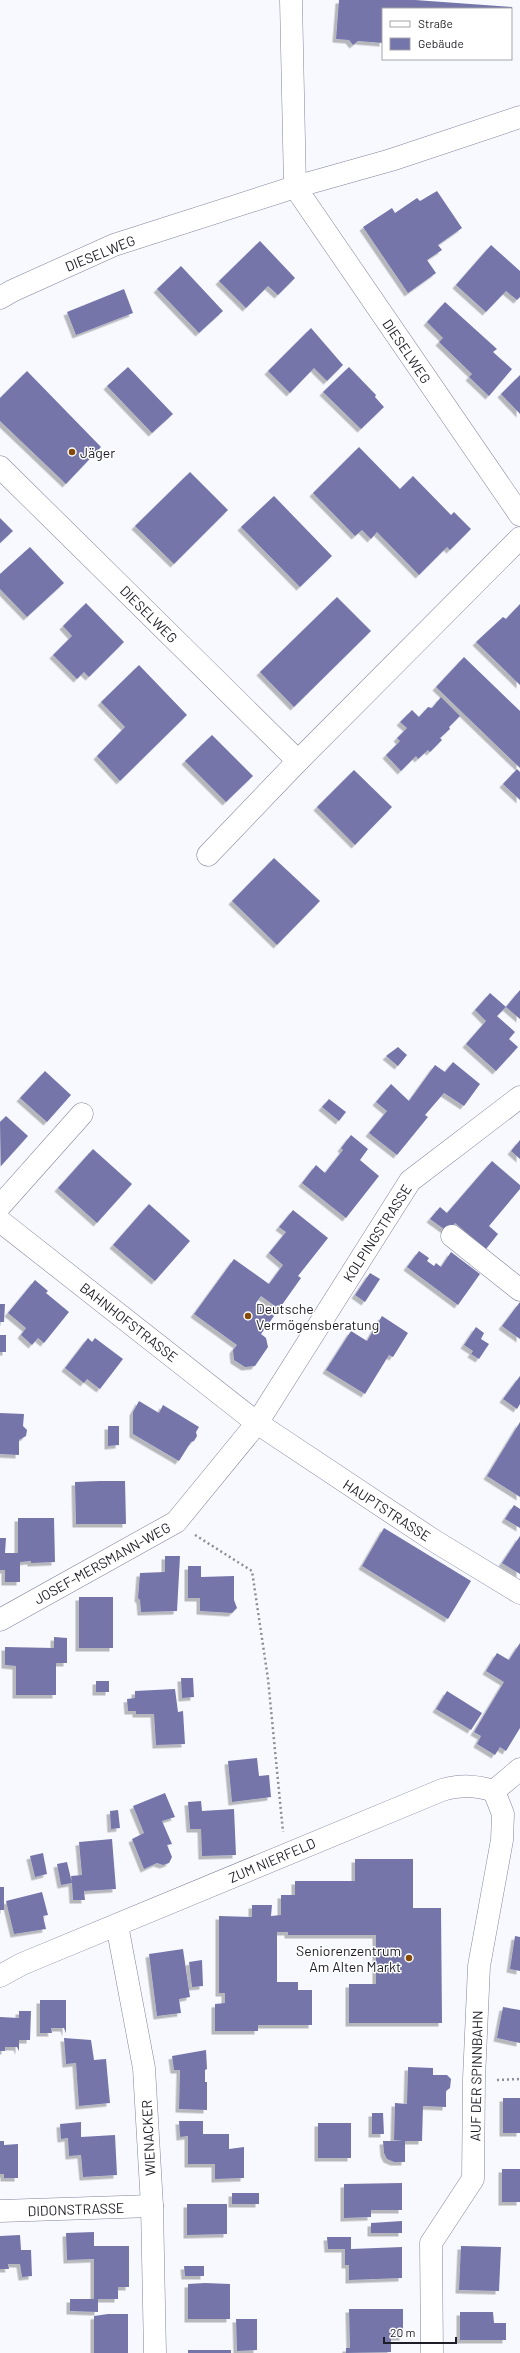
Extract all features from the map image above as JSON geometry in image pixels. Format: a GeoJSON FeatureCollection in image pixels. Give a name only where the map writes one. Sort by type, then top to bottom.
{"type":"FeatureCollection","features":[{"type":"Feature","properties":{"kind":"street"},"geometry":{"type":"LineString","coordinates":[[292,0],[295,187]]}},
{"type":"Feature","properties":{"kind":"street","name":"DIESELWEG"},"geometry":{"type":"LineString","coordinates":[[0,298],[12,291],[114,245],[295,187],[390,160],[520,117]]}},
{"type":"Feature","properties":{"kind":"street","name":"DIESELWEG"},"geometry":{"type":"LineString","coordinates":[[295,187],[520,515]]}},
{"type":"Feature","properties":{"kind":"street","name":"DIESELWEG"},"geometry":{"type":"LineString","coordinates":[[0,467],[298,761]]}},
{"type":"Feature","properties":{"kind":"street"},"geometry":{"type":"LineString","coordinates":[[208,855],[298,761],[520,538]]}},
{"type":"Feature","properties":{"kind":"street","name":"KOLPINGSTRASSE"},"geometry":{"type":"LineString","coordinates":[[257,1423],[410,1181],[520,1097]]}},
{"type":"Feature","properties":{"kind":"street"},"geometry":{"type":"LineString","coordinates":[[0,1206],[82,1114]]}},
{"type":"Feature","properties":{"kind":"street","name":"BAHNHOFSTRASSE"},"geometry":{"type":"LineString","coordinates":[[0,1221],[257,1423]]}},
{"type":"Feature","properties":{"kind":"street"},"geometry":{"type":"LineString","coordinates":[[452,1236],[520,1290]]}},
{"type":"Feature","properties":{"kind":"street","name":"JOSEF-MERSMANN-WEG"},"geometry":{"type":"LineString","coordinates":[[0,1620],[176,1522],[257,1423]]}},
{"type":"Feature","properties":{"kind":"street","name":"HAUPTSTRASSE"},"geometry":{"type":"LineString","coordinates":[[257,1423],[433,1540],[520,1593]]}},
{"type":"Feature","properties":{"kind":"street"},"geometry":{"type":"LineString","coordinates":[[494,1791],[520,1768]]}},
{"type":"Feature","properties":{"kind":"street","name":"ZUM NIERFELD"},"geometry":{"type":"LineString","coordinates":[[0,1976],[22,1964],[442,1790],[460,1786],[477,1786],[494,1791]]}},
{"type":"Feature","properties":{"kind":"street","name":"AUF DER SPINNBAHN"},"geometry":{"type":"LineString","coordinates":[[432,2353],[431,2243],[473,2179],[474,2080],[479,1966],[502,1840],[503,1814],[494,1791]]}},
{"type":"Feature","properties":{"kind":"street","name":"WIENACKER"},"geometry":{"type":"LineString","coordinates":[[117,1925],[144,2068],[152,2206],[155,2353]]}},
{"type":"Feature","properties":{"kind":"street","name":"ZUM NIERFELD"},"geometry":{"type":"LineString","coordinates":[[0,1966],[22,1964]]}},
{"type":"Feature","properties":{"kind":"street","name":"DIDONSTRASSE"},"geometry":{"type":"LineString","coordinates":[[0,2211],[152,2206]]}},
{"type":"Feature","properties":{"kind":"path"},"geometry":{"type":"LineString","coordinates":[[176,1522],[252,1571],[268,1679],[282,1829],[288,1854]]}},
{"type":"Feature","properties":{"kind":"building"},"geometry":{"type":"Polygon","coordinates":[[[339,0],[415,0],[512,7],[382,8],[382,43],[358,41],[353,45],[349,40],[336,39],[339,0]]]}},
{"type":"Feature","properties":{"kind":"building"},"geometry":{"type":"Polygon","coordinates":[[[437,191],[462,228],[438,245],[442,250],[427,260],[436,273],[408,293],[363,227],[392,208],[395,213],[417,198],[420,201],[437,191]]]}},
{"type":"Feature","properties":{"kind":"building"},"geometry":{"type":"Polygon","coordinates":[[[260,241],[295,278],[278,295],[268,286],[246,308],[219,281],[260,241]]]}},
{"type":"Feature","properties":{"kind":"building"},"geometry":{"type":"Polygon","coordinates":[[[491,245],[520,271],[520,297],[517,300],[506,291],[486,312],[456,285],[491,245]]]}},
{"type":"Feature","properties":{"kind":"building"},"geometry":{"type":"Polygon","coordinates":[[[181,266],[223,311],[199,333],[157,289],[181,266]]]}},
{"type":"Feature","properties":{"kind":"building"},"geometry":{"type":"Polygon","coordinates":[[[124,289],[133,313],[76,335],[67,312],[124,289]]]}},
{"type":"Feature","properties":{"kind":"building"},"geometry":{"type":"Polygon","coordinates":[[[445,302],[497,349],[493,352],[512,369],[489,396],[469,377],[472,374],[439,342],[443,338],[427,322],[445,302]]]}},
{"type":"Feature","properties":{"kind":"building"},"geometry":{"type":"Polygon","coordinates":[[[311,328],[343,365],[327,381],[314,368],[290,393],[268,371],[311,328]]]}},
{"type":"Feature","properties":{"kind":"building"},"geometry":{"type":"Polygon","coordinates":[[[128,367],[173,414],[152,433],[107,386],[128,367]]]}},
{"type":"Feature","properties":{"kind":"building"},"geometry":{"type":"Polygon","coordinates":[[[349,367],[376,395],[375,397],[384,407],[361,429],[323,392],[349,367]]]}},
{"type":"Feature","properties":{"kind":"building"},"geometry":{"type":"Polygon","coordinates":[[[27,371],[101,447],[66,484],[0,421],[0,398],[27,371]]]}},
{"type":"Feature","properties":{"kind":"building"},"geometry":{"type":"Polygon","coordinates":[[[520,375],[520,414],[501,394],[520,375]]]}},
{"type":"Feature","properties":{"kind":"building"},"geometry":{"type":"Polygon","coordinates":[[[359,447],[400,489],[413,476],[451,515],[454,512],[471,529],[450,550],[447,547],[419,575],[377,532],[371,539],[362,530],[355,536],[313,493],[359,447]]]}},
{"type":"Feature","properties":{"kind":"building"},"geometry":{"type":"Polygon","coordinates":[[[190,472],[228,510],[174,564],[135,526],[190,472]]]}},
{"type":"Feature","properties":{"kind":"building"},"geometry":{"type":"Polygon","coordinates":[[[274,496],[332,556],[300,587],[241,527],[274,496]]]}},
{"type":"Feature","properties":{"kind":"building"},"geometry":{"type":"Polygon","coordinates":[[[0,518],[13,531],[0,543],[0,518]]]}},
{"type":"Feature","properties":{"kind":"building"},"geometry":{"type":"Polygon","coordinates":[[[30,547],[64,583],[27,617],[0,589],[0,574],[30,547]]]}},
{"type":"Feature","properties":{"kind":"building"},"geometry":{"type":"Polygon","coordinates":[[[337,597],[371,631],[294,707],[260,672],[337,597]]]}},
{"type":"Feature","properties":{"kind":"building"},"geometry":{"type":"Polygon","coordinates":[[[86,603],[124,642],[89,677],[84,672],[77,679],[53,655],[72,636],[63,626],[86,603]]]}},
{"type":"Feature","properties":{"kind":"building"},"geometry":{"type":"Polygon","coordinates":[[[520,604],[520,685],[476,642],[503,617],[506,619],[520,604]]]}},
{"type":"Feature","properties":{"kind":"building"},"geometry":{"type":"Polygon","coordinates":[[[464,657],[520,711],[520,768],[436,687],[464,657]]]}},
{"type":"Feature","properties":{"kind":"building"},"geometry":{"type":"Polygon","coordinates":[[[139,665],[187,715],[120,781],[97,756],[125,727],[101,702],[139,665]]]}},
{"type":"Feature","properties":{"kind":"building"},"geometry":{"type":"Polygon","coordinates":[[[441,697],[460,716],[449,727],[450,729],[440,738],[442,740],[430,752],[428,750],[418,759],[416,756],[401,771],[386,755],[400,741],[397,738],[407,728],[400,722],[412,710],[419,717],[428,707],[432,708],[441,697]]]}},
{"type":"Feature","properties":{"kind":"building"},"geometry":{"type":"Polygon","coordinates":[[[212,735],[253,776],[226,802],[185,761],[212,735]]]}},
{"type":"Feature","properties":{"kind":"building"},"geometry":{"type":"Polygon","coordinates":[[[517,769],[520,772],[520,800],[503,784],[517,769]]]}},
{"type":"Feature","properties":{"kind":"building"},"geometry":{"type":"Polygon","coordinates":[[[354,770],[392,807],[355,845],[317,807],[354,770]]]}},
{"type":"Feature","properties":{"kind":"building"},"geometry":{"type":"Polygon","coordinates":[[[274,858],[320,901],[277,945],[232,901],[274,858]]]}},
{"type":"Feature","properties":{"kind":"building"},"geometry":{"type":"Polygon","coordinates":[[[520,990],[520,1019],[506,1007],[520,990]]]}},
{"type":"Feature","properties":{"kind":"building"},"geometry":{"type":"Polygon","coordinates":[[[490,993],[506,1007],[497,1016],[515,1032],[509,1039],[518,1047],[496,1071],[466,1044],[486,1021],[475,1010],[490,993]]]}},
{"type":"Feature","properties":{"kind":"building"},"geometry":{"type":"Polygon","coordinates":[[[398,1047],[407,1055],[398,1066],[386,1056],[398,1047]]]}},
{"type":"Feature","properties":{"kind":"building"},"geometry":{"type":"Polygon","coordinates":[[[453,1062],[480,1084],[464,1106],[444,1093],[425,1115],[428,1117],[397,1155],[369,1133],[387,1111],[376,1102],[391,1084],[409,1101],[435,1065],[445,1072],[453,1062]]]}},
{"type":"Feature","properties":{"kind":"building"},"geometry":{"type":"Polygon","coordinates":[[[45,1071],[71,1095],[47,1122],[20,1098],[45,1071]]]}},
{"type":"Feature","properties":{"kind":"building"},"geometry":{"type":"Polygon","coordinates":[[[329,1099],[346,1112],[339,1121],[322,1107],[329,1099]]]}},
{"type":"Feature","properties":{"kind":"building"},"geometry":{"type":"Polygon","coordinates":[[[6,1116],[28,1136],[1,1166],[0,1122],[6,1116]]]}},
{"type":"Feature","properties":{"kind":"building"},"geometry":{"type":"Polygon","coordinates":[[[351,1135],[368,1149],[360,1160],[379,1176],[346,1218],[302,1183],[316,1165],[325,1173],[343,1150],[341,1148],[351,1135]]]}},
{"type":"Feature","properties":{"kind":"building"},"geometry":{"type":"Polygon","coordinates":[[[520,1140],[520,1159],[511,1151],[520,1140]]]}},
{"type":"Feature","properties":{"kind":"building"},"geometry":{"type":"Polygon","coordinates":[[[93,1149],[132,1184],[97,1223],[58,1188],[93,1149]]]}},
{"type":"Feature","properties":{"kind":"building"},"geometry":{"type":"Polygon","coordinates":[[[492,1161],[520,1185],[520,1189],[489,1226],[498,1234],[486,1249],[455,1223],[448,1232],[430,1219],[440,1207],[447,1213],[492,1161]]]}},
{"type":"Feature","properties":{"kind":"building"},"geometry":{"type":"Polygon","coordinates":[[[149,1204],[190,1241],[155,1281],[113,1245],[149,1204]]]}},
{"type":"Feature","properties":{"kind":"building"},"geometry":{"type":"Polygon","coordinates":[[[293,1210],[328,1238],[298,1276],[301,1278],[279,1309],[261,1296],[256,1303],[274,1316],[261,1334],[266,1338],[268,1347],[255,1366],[245,1367],[234,1360],[233,1350],[237,1345],[194,1314],[234,1259],[269,1284],[283,1265],[269,1253],[286,1232],[279,1227],[293,1210]]]}},
{"type":"Feature","properties":{"kind":"building"},"geometry":{"type":"Polygon","coordinates":[[[419,1251],[429,1258],[427,1261],[434,1266],[436,1263],[441,1267],[451,1252],[480,1274],[458,1305],[407,1267],[419,1251]]]}},
{"type":"Feature","properties":{"kind":"building"},"geometry":{"type":"Polygon","coordinates":[[[370,1273],[380,1279],[365,1302],[355,1295],[370,1273]]]}},
{"type":"Feature","properties":{"kind":"building"},"geometry":{"type":"Polygon","coordinates":[[[35,1280],[48,1291],[46,1293],[69,1312],[44,1343],[38,1338],[32,1345],[21,1335],[26,1328],[8,1313],[35,1280]]]}},
{"type":"Feature","properties":{"kind":"building"},"geometry":{"type":"Polygon","coordinates":[[[520,1302],[520,1339],[502,1326],[520,1302]]]}},
{"type":"Feature","properties":{"kind":"building"},"geometry":{"type":"Polygon","coordinates":[[[0,1304],[5,1304],[4,1322],[0,1322],[0,1304]]]}},
{"type":"Feature","properties":{"kind":"building"},"geometry":{"type":"Polygon","coordinates":[[[382,1316],[408,1333],[393,1357],[389,1355],[365,1394],[326,1370],[351,1331],[367,1341],[382,1316]]]}},
{"type":"Feature","properties":{"kind":"building"},"geometry":{"type":"Polygon","coordinates":[[[476,1327],[484,1333],[481,1339],[489,1344],[479,1359],[471,1354],[473,1351],[464,1345],[476,1327]]]}},
{"type":"Feature","properties":{"kind":"building"},"geometry":{"type":"Polygon","coordinates":[[[0,1335],[6,1335],[6,1352],[0,1352],[0,1335]]]}},
{"type":"Feature","properties":{"kind":"building"},"geometry":{"type":"Polygon","coordinates":[[[88,1338],[92,1342],[95,1338],[123,1359],[100,1389],[87,1379],[84,1383],[65,1368],[88,1338]]]}},
{"type":"Feature","properties":{"kind":"building"},"geometry":{"type":"Polygon","coordinates":[[[520,1376],[520,1404],[517,1409],[503,1399],[520,1376]]]}},
{"type":"Feature","properties":{"kind":"building"},"geometry":{"type":"Polygon","coordinates":[[[139,1401],[159,1413],[163,1405],[199,1427],[196,1432],[197,1436],[194,1441],[191,1442],[179,1461],[133,1434],[133,1412],[139,1401]]]}},
{"type":"Feature","properties":{"kind":"building"},"geometry":{"type":"Polygon","coordinates":[[[0,1413],[24,1414],[23,1426],[27,1430],[26,1436],[19,1440],[19,1455],[0,1454],[0,1413]]]}},
{"type":"Feature","properties":{"kind":"building"},"geometry":{"type":"Polygon","coordinates":[[[520,1422],[520,1497],[487,1476],[520,1422]]]}},
{"type":"Feature","properties":{"kind":"building"},"geometry":{"type":"Polygon","coordinates":[[[108,1426],[119,1426],[119,1445],[108,1446],[108,1426]]]}},
{"type":"Feature","properties":{"kind":"building"},"geometry":{"type":"Polygon","coordinates":[[[125,1481],[126,1524],[76,1524],[75,1482],[125,1481]]]}},
{"type":"Feature","properties":{"kind":"building"},"geometry":{"type":"Polygon","coordinates":[[[514,1505],[520,1509],[520,1528],[505,1519],[514,1505]]]}},
{"type":"Feature","properties":{"kind":"building"},"geometry":{"type":"Polygon","coordinates":[[[18,1518],[54,1518],[55,1562],[20,1562],[20,1582],[5,1582],[5,1570],[0,1570],[0,1538],[6,1538],[5,1553],[18,1553],[18,1518]]]}},
{"type":"Feature","properties":{"kind":"building"},"geometry":{"type":"Polygon","coordinates":[[[384,1528],[471,1581],[448,1619],[362,1566],[384,1528]]]}},
{"type":"Feature","properties":{"kind":"building"},"geometry":{"type":"Polygon","coordinates":[[[520,1536],[520,1574],[502,1563],[520,1536]]]}},
{"type":"Feature","properties":{"kind":"building"},"geometry":{"type":"Polygon","coordinates":[[[165,1556],[180,1556],[177,1611],[141,1612],[140,1600],[138,1598],[140,1573],[165,1572],[165,1556]]]}},
{"type":"Feature","properties":{"kind":"building"},"geometry":{"type":"Polygon","coordinates":[[[188,1566],[201,1566],[201,1577],[234,1576],[234,1600],[237,1608],[232,1613],[200,1611],[200,1598],[188,1598],[188,1566]]]}},
{"type":"Feature","properties":{"kind":"building"},"geometry":{"type":"Polygon","coordinates":[[[79,1597],[113,1597],[113,1648],[79,1648],[79,1597]]]}},
{"type":"Feature","properties":{"kind":"building"},"geometry":{"type":"Polygon","coordinates":[[[54,1637],[67,1638],[67,1663],[56,1663],[56,1695],[16,1695],[16,1666],[5,1665],[5,1647],[54,1648],[54,1637]]]}},
{"type":"Feature","properties":{"kind":"building"},"geometry":{"type":"Polygon","coordinates":[[[520,1643],[520,1728],[506,1751],[500,1747],[495,1755],[477,1744],[481,1736],[474,1732],[504,1682],[486,1671],[497,1653],[509,1660],[520,1643]]]}},
{"type":"Feature","properties":{"kind":"building"},"geometry":{"type":"Polygon","coordinates":[[[181,1678],[193,1678],[194,1697],[182,1698],[181,1678]]]}},
{"type":"Feature","properties":{"kind":"building"},"geometry":{"type":"Polygon","coordinates":[[[96,1681],[109,1681],[109,1692],[96,1692],[96,1681]]]}},
{"type":"Feature","properties":{"kind":"building"},"geometry":{"type":"Polygon","coordinates":[[[175,1689],[178,1712],[183,1711],[185,1744],[156,1745],[154,1714],[136,1714],[136,1711],[128,1711],[127,1699],[135,1698],[135,1691],[175,1689]]]}},
{"type":"Feature","properties":{"kind":"building"},"geometry":{"type":"Polygon","coordinates":[[[447,1691],[482,1713],[471,1730],[436,1709],[447,1691]]]}},
{"type":"Feature","properties":{"kind":"building"},"geometry":{"type":"Polygon","coordinates":[[[257,1758],[259,1776],[269,1775],[271,1797],[232,1802],[228,1761],[257,1758]]]}},
{"type":"Feature","properties":{"kind":"building"},"geometry":{"type":"Polygon","coordinates":[[[165,1793],[175,1817],[162,1821],[172,1844],[167,1845],[172,1857],[169,1863],[163,1865],[157,1863],[144,1869],[132,1839],[144,1833],[133,1806],[165,1793]]]}},
{"type":"Feature","properties":{"kind":"building"},"geometry":{"type":"Polygon","coordinates":[[[201,1801],[202,1811],[234,1809],[236,1855],[202,1856],[201,1829],[190,1829],[188,1802],[201,1801]]]}},
{"type":"Feature","properties":{"kind":"building"},"geometry":{"type":"Polygon","coordinates":[[[118,1810],[120,1828],[111,1829],[110,1811],[118,1810]]]}},
{"type":"Feature","properties":{"kind":"building"},"geometry":{"type":"Polygon","coordinates":[[[112,1839],[116,1889],[84,1891],[85,1900],[73,1900],[71,1876],[82,1875],[79,1842],[112,1839]]]}},
{"type":"Feature","properties":{"kind":"building"},"geometry":{"type":"Polygon","coordinates":[[[43,1853],[47,1874],[35,1877],[30,1856],[43,1853]]]}},
{"type":"Feature","properties":{"kind":"building","name":"Seniorenzentrum Am Alten Markt"},"geometry":{"type":"Polygon","coordinates":[[[355,1859],[413,1859],[413,1908],[441,1908],[442,2023],[349,2023],[349,1984],[376,1984],[376,1935],[288,1935],[288,1932],[277,1932],[277,1982],[298,1982],[298,1990],[312,1990],[312,2025],[258,2025],[258,2031],[215,2031],[215,2004],[225,2003],[225,1993],[219,1993],[219,1916],[252,1917],[252,1905],[272,1905],[271,1916],[281,1915],[281,1895],[295,1895],[295,1881],[355,1881],[355,1859]]]}},
{"type":"Feature","properties":{"kind":"building"},"geometry":{"type":"Polygon","coordinates":[[[67,1862],[72,1883],[61,1885],[57,1864],[67,1862]]]}},
{"type":"Feature","properties":{"kind":"building"},"geometry":{"type":"Polygon","coordinates":[[[0,1887],[4,1887],[4,1910],[0,1910],[0,1887]]]}},
{"type":"Feature","properties":{"kind":"building"},"geometry":{"type":"Polygon","coordinates":[[[42,1892],[48,1915],[43,1916],[46,1929],[14,1934],[6,1901],[42,1892]]]}},
{"type":"Feature","properties":{"kind":"building"},"geometry":{"type":"Polygon","coordinates":[[[515,1936],[520,1937],[520,1971],[510,1969],[515,1936]]]}},
{"type":"Feature","properties":{"kind":"building"},"geometry":{"type":"Polygon","coordinates":[[[183,1949],[190,1997],[179,1999],[181,2013],[157,2016],[149,1954],[183,1949]]]}},
{"type":"Feature","properties":{"kind":"building"},"geometry":{"type":"Polygon","coordinates":[[[202,1960],[203,1986],[192,1987],[189,1962],[202,1960]]]}},
{"type":"Feature","properties":{"kind":"building"},"geometry":{"type":"Polygon","coordinates":[[[40,2000],[66,2000],[66,2033],[64,2028],[51,2028],[52,2033],[40,2033],[40,2000]]]}},
{"type":"Feature","properties":{"kind":"building"},"geometry":{"type":"Polygon","coordinates":[[[503,2007],[520,2010],[520,2043],[497,2038],[503,2007]]]}},
{"type":"Feature","properties":{"kind":"building"},"geometry":{"type":"Polygon","coordinates":[[[19,2011],[31,2011],[30,2040],[19,2040],[19,2051],[17,2047],[5,2047],[5,2051],[0,2051],[0,2017],[19,2018],[19,2011]]]}},
{"type":"Feature","properties":{"kind":"building"},"geometry":{"type":"Polygon","coordinates":[[[64,2038],[91,2040],[94,2060],[106,2059],[110,2103],[79,2106],[76,2063],[66,2064],[64,2038]]]}},
{"type":"Feature","properties":{"kind":"building"},"geometry":{"type":"Polygon","coordinates":[[[206,2050],[207,2069],[205,2070],[205,2082],[207,2082],[207,2110],[179,2109],[180,2070],[174,2070],[172,2056],[206,2050]]]}},
{"type":"Feature","properties":{"kind":"building"},"geometry":{"type":"Polygon","coordinates":[[[408,2067],[433,2068],[433,2075],[447,2075],[451,2079],[450,2088],[446,2091],[446,2107],[423,2106],[422,2141],[405,2141],[405,2162],[394,2162],[387,2159],[384,2153],[383,2141],[403,2141],[394,2140],[395,2103],[407,2104],[408,2067]]]}},
{"type":"Feature","properties":{"kind":"building"},"geometry":{"type":"Polygon","coordinates":[[[503,2098],[520,2098],[520,2133],[503,2133],[503,2098]]]}},
{"type":"Feature","properties":{"kind":"building"},"geometry":{"type":"Polygon","coordinates":[[[372,2113],[383,2113],[384,2134],[372,2134],[372,2113]]]}},
{"type":"Feature","properties":{"kind":"building"},"geometry":{"type":"Polygon","coordinates":[[[179,2121],[203,2121],[203,2134],[229,2134],[229,2149],[244,2147],[244,2178],[215,2179],[215,2164],[188,2164],[188,2136],[180,2137],[179,2121]]]}},
{"type":"Feature","properties":{"kind":"building"},"geometry":{"type":"Polygon","coordinates":[[[81,2122],[81,2137],[115,2135],[117,2175],[83,2177],[81,2155],[69,2156],[68,2138],[61,2139],[60,2124],[81,2122]]]}},
{"type":"Feature","properties":{"kind":"building"},"geometry":{"type":"Polygon","coordinates":[[[318,2123],[351,2123],[351,2158],[318,2158],[318,2123]]]}},
{"type":"Feature","properties":{"kind":"building"},"geometry":{"type":"Polygon","coordinates":[[[0,2141],[4,2141],[4,2145],[18,2144],[18,2178],[4,2178],[4,2174],[0,2174],[0,2141]]]}},
{"type":"Feature","properties":{"kind":"building"},"geometry":{"type":"Polygon","coordinates":[[[502,2169],[520,2169],[520,2202],[502,2202],[502,2169]]]}},
{"type":"Feature","properties":{"kind":"building"},"geometry":{"type":"Polygon","coordinates":[[[402,2183],[402,2210],[371,2210],[371,2217],[344,2218],[344,2184],[402,2183]]]}},
{"type":"Feature","properties":{"kind":"building"},"geometry":{"type":"Polygon","coordinates":[[[232,2193],[259,2193],[259,2204],[232,2204],[232,2193]]]}},
{"type":"Feature","properties":{"kind":"building"},"geometry":{"type":"Polygon","coordinates":[[[187,2204],[227,2204],[227,2234],[187,2235],[187,2204]]]}},
{"type":"Feature","properties":{"kind":"building"},"geometry":{"type":"Polygon","coordinates":[[[402,2221],[402,2233],[371,2233],[371,2223],[402,2221]]]}},
{"type":"Feature","properties":{"kind":"building"},"geometry":{"type":"Polygon","coordinates":[[[94,2232],[94,2246],[129,2246],[129,2287],[118,2287],[118,2299],[98,2299],[98,2312],[70,2311],[70,2299],[94,2299],[94,2259],[67,2260],[66,2233],[94,2232]]]}},
{"type":"Feature","properties":{"kind":"building"},"geometry":{"type":"Polygon","coordinates":[[[20,2235],[21,2250],[31,2250],[32,2276],[22,2277],[20,2264],[8,2264],[9,2269],[0,2269],[0,2236],[20,2235]]]}},
{"type":"Feature","properties":{"kind":"building"},"geometry":{"type":"Polygon","coordinates":[[[327,2237],[351,2237],[351,2249],[402,2247],[402,2278],[349,2280],[349,2265],[345,2265],[345,2249],[328,2249],[327,2237]]]}},
{"type":"Feature","properties":{"kind":"building"},"geometry":{"type":"Polygon","coordinates":[[[461,2246],[501,2247],[499,2291],[459,2290],[461,2246]]]}},
{"type":"Feature","properties":{"kind":"building"},"geometry":{"type":"Polygon","coordinates":[[[184,2266],[204,2266],[204,2276],[185,2276],[184,2266]]]}},
{"type":"Feature","properties":{"kind":"building"},"geometry":{"type":"Polygon","coordinates":[[[188,2284],[230,2284],[230,2319],[188,2319],[188,2284]]]}},
{"type":"Feature","properties":{"kind":"building"},"geometry":{"type":"Polygon","coordinates":[[[349,2309],[403,2309],[403,2337],[391,2337],[391,2352],[346,2353],[346,2348],[350,2348],[349,2309]]]}},
{"type":"Feature","properties":{"kind":"building"},"geometry":{"type":"Polygon","coordinates":[[[460,2312],[493,2312],[494,2323],[506,2323],[506,2340],[460,2340],[460,2312]]]}},
{"type":"Feature","properties":{"kind":"building"},"geometry":{"type":"Polygon","coordinates":[[[128,2314],[128,2353],[94,2353],[94,2316],[128,2314]]]}},
{"type":"Feature","properties":{"kind":"building"},"geometry":{"type":"Polygon","coordinates":[[[236,2319],[257,2319],[257,2350],[237,2351],[236,2319]]]}},
{"type":"Feature","properties":{"kind":"building"},"geometry":{"type":"Polygon","coordinates":[[[188,2350],[231,2350],[231,2353],[188,2353],[188,2350]]]}},
{"type":"Feature","properties":{"kind":"place","name":"Jäger"},"geometry":{"type":"Point","coordinates":[72,452]}},
{"type":"Feature","properties":{"kind":"place","name":"Deutsche Vermögensberatung"},"geometry":{"type":"Point","coordinates":[248,1316]}},
{"type":"Feature","properties":{"kind":"place","name":"Seniorenzentrum Am Alten Markt"},"geometry":{"type":"Point","coordinates":[409,1958]}}]}
